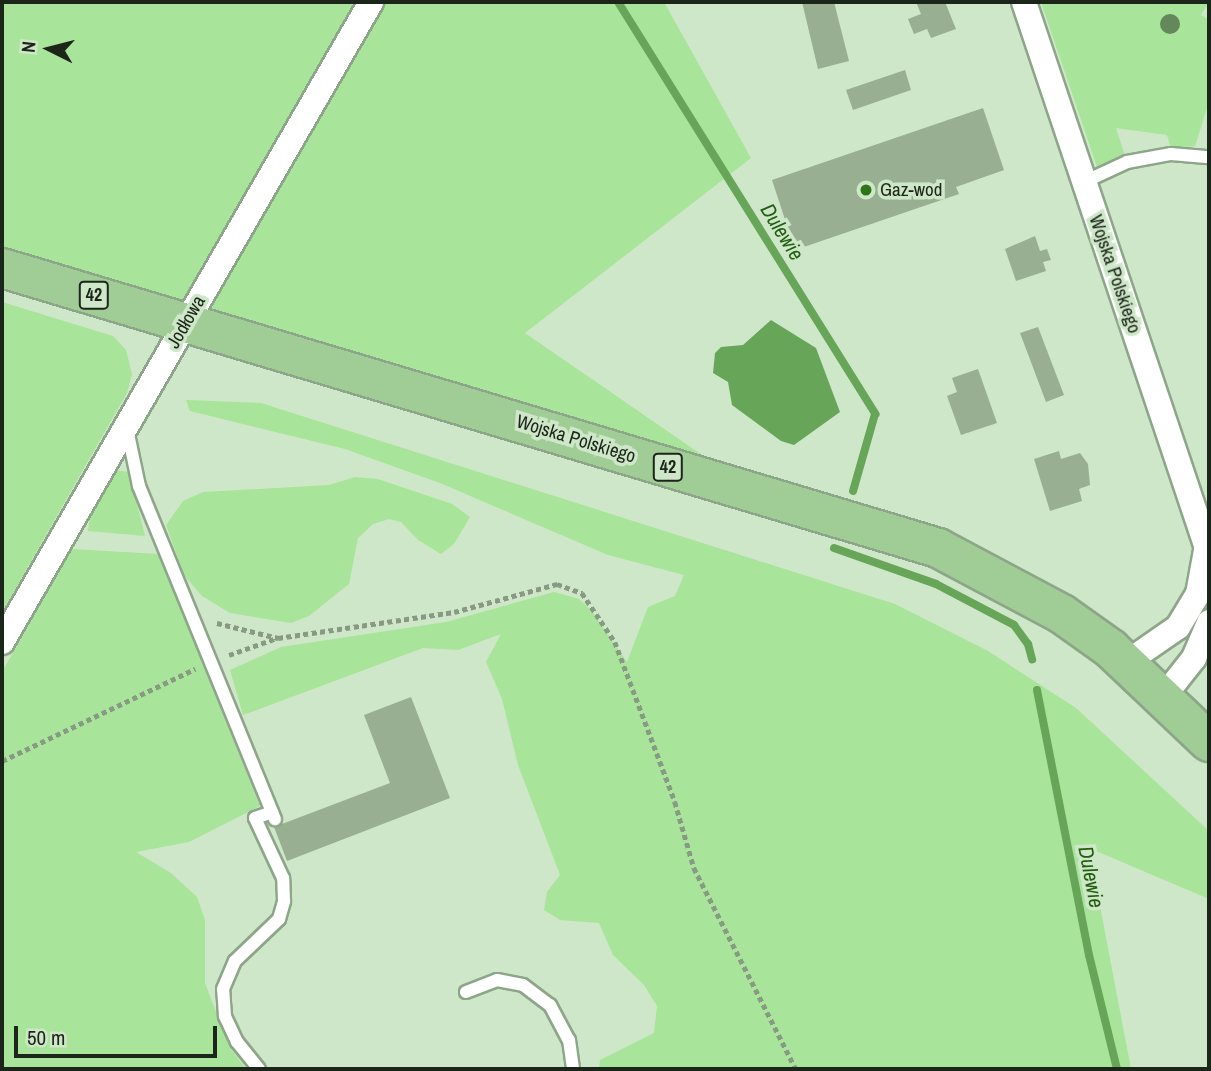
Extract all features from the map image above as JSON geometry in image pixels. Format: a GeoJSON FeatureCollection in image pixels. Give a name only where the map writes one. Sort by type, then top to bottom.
{"type":"FeatureCollection","features":[{"type":"Feature","properties":{"kind":"main road","name":"Wojska Polskiego"},"geometry":{"type":"LineString","coordinates":[[2,268],[938,548],[1062,614],[1126,663],[1209,741]]}},
{"type":"Feature","properties":{"kind":"street","name":"Jodłowa"},"geometry":{"type":"LineString","coordinates":[[2,642],[371,2]]}},
{"type":"Feature","properties":{"kind":"street","name":"Wojska Polskiego"},"geometry":{"type":"LineString","coordinates":[[1024,2],[1208,550],[1198,594],[1178,627],[1126,663]]}},
{"type":"Feature","properties":{"kind":"street"},"geometry":{"type":"LineString","coordinates":[[1164,696],[1194,657],[1209,622]]}},
{"type":"Feature","properties":{"kind":"lane"},"geometry":{"type":"LineString","coordinates":[[1084,182],[1127,162],[1171,154],[1209,157]]}},
{"type":"Feature","properties":{"kind":"lane"},"geometry":{"type":"LineString","coordinates":[[126,425],[139,486],[273,815],[255,818],[283,878],[279,919],[235,961],[223,989],[225,1016],[237,1042],[259,1069]]}},
{"type":"Feature","properties":{"kind":"lane"},"geometry":{"type":"LineString","coordinates":[[466,992],[497,980],[523,985],[550,1005],[569,1040],[573,1069]]}},
{"type":"Feature","properties":{"kind":"path"},"geometry":{"type":"LineString","coordinates":[[2,761],[210,662],[278,638],[454,612],[557,584],[582,593],[615,642],[675,803],[694,868],[796,1069]]}},
{"type":"Feature","properties":{"kind":"path"},"geometry":{"type":"LineString","coordinates":[[192,617],[278,638]]}},
{"type":"Feature","properties":{"kind":"shaded area"},"geometry":{"type":"Polygon","coordinates":[[[2,2],[664,2],[751,158],[525,333],[750,488],[2,258],[2,2]]]}},
{"type":"Feature","properties":{"kind":"shaded area"},"geometry":{"type":"Polygon","coordinates":[[[1041,2],[1209,2],[1201,15],[1209,20],[1209,102],[1195,146],[1171,148],[1167,135],[1116,128],[1125,156],[1097,167],[1041,2]]]}},
{"type":"Feature","properties":{"kind":"shaded area"},"geometry":{"type":"Polygon","coordinates":[[[2,302],[113,336],[126,350],[132,374],[127,393],[2,612],[2,302]]]}},
{"type":"Feature","properties":{"kind":"shaded area"},"geometry":{"type":"Polygon","coordinates":[[[771,320],[816,348],[840,412],[794,445],[781,441],[732,405],[728,382],[713,373],[715,353],[721,347],[743,345],[771,320]]]}},
{"type":"Feature","properties":{"kind":"shaded area"},"geometry":{"type":"Polygon","coordinates":[[[186,400],[261,403],[895,604],[988,651],[1076,708],[1209,831],[1209,899],[1089,848],[1131,1069],[599,1069],[600,1060],[654,1033],[657,1006],[644,985],[613,955],[599,923],[560,920],[544,910],[547,892],[560,875],[518,765],[502,699],[486,662],[501,634],[458,650],[423,648],[243,715],[230,670],[281,647],[446,622],[554,592],[579,599],[591,610],[627,662],[648,607],[675,596],[684,575],[608,555],[440,483],[345,449],[190,411],[186,400]]]}},
{"type":"Feature","properties":{"kind":"shaded area"},"geometry":{"type":"Polygon","coordinates":[[[114,470],[129,472],[145,536],[88,531],[91,508],[114,470]]]}},
{"type":"Feature","properties":{"kind":"shaded area"},"geometry":{"type":"Polygon","coordinates":[[[355,477],[378,479],[452,504],[470,517],[454,544],[441,554],[418,540],[401,522],[389,519],[373,524],[358,538],[349,584],[309,616],[291,623],[230,613],[202,596],[184,575],[166,525],[183,501],[203,492],[329,485],[355,477]]]}},
{"type":"Feature","properties":{"kind":"shaded area"},"geometry":{"type":"Polygon","coordinates":[[[72,549],[158,554],[260,806],[189,842],[136,852],[171,873],[197,897],[205,920],[205,983],[230,1048],[246,1069],[2,1069],[2,672],[72,549]]]}},
{"type":"Feature","properties":{"kind":"building"},"geometry":{"type":"Polygon","coordinates":[[[802,2],[834,2],[849,61],[818,69],[802,2]]]}},
{"type":"Feature","properties":{"kind":"building"},"geometry":{"type":"Polygon","coordinates":[[[916,2],[945,2],[956,29],[931,38],[927,29],[914,34],[908,19],[921,14],[916,2]]]}},
{"type":"Feature","properties":{"kind":"building"},"geometry":{"type":"Polygon","coordinates":[[[905,70],[911,90],[853,110],[846,90],[905,70]]]}},
{"type":"Feature","properties":{"kind":"building","name":"Gaz-wod"},"geometry":{"type":"Polygon","coordinates":[[[983,108],[1004,170],[956,187],[959,194],[795,250],[772,180],[983,108]]]}},
{"type":"Feature","properties":{"kind":"building"},"geometry":{"type":"Polygon","coordinates":[[[1035,236],[1040,251],[1047,249],[1051,260],[1043,262],[1046,271],[1016,281],[1005,249],[1035,236]]]}},
{"type":"Feature","properties":{"kind":"building"},"geometry":{"type":"Polygon","coordinates":[[[1038,327],[1064,395],[1046,402],[1020,333],[1038,327]]]}},
{"type":"Feature","properties":{"kind":"building"},"geometry":{"type":"Polygon","coordinates":[[[978,369],[997,423],[961,435],[947,396],[957,392],[952,378],[978,369]]]}},
{"type":"Feature","properties":{"kind":"building"},"geometry":{"type":"Polygon","coordinates":[[[1059,451],[1061,459],[1080,453],[1088,464],[1090,485],[1079,489],[1082,501],[1050,511],[1034,459],[1059,451]]]}},
{"type":"Feature","properties":{"kind":"building"},"geometry":{"type":"Polygon","coordinates":[[[411,697],[450,798],[287,861],[274,827],[390,783],[364,715],[411,697]]]}},
{"type":"Feature","properties":{"kind":"waterway","name":"Dulewie"},"geometry":{"type":"LineString","coordinates":[[618,2],[875,414],[853,491]]}},
{"type":"Feature","properties":{"kind":"waterway","name":"Dulewie"},"geometry":{"type":"LineString","coordinates":[[834,548],[936,584],[1014,625],[1028,644],[1032,659]]}},
{"type":"Feature","properties":{"kind":"waterway","name":"Dulewie"},"geometry":{"type":"LineString","coordinates":[[1037,690],[1089,955],[1117,1069]]}},
{"type":"Feature","properties":{"kind":"place","name":"Gaz-wod"},"geometry":{"type":"Point","coordinates":[866,190]}}]}
